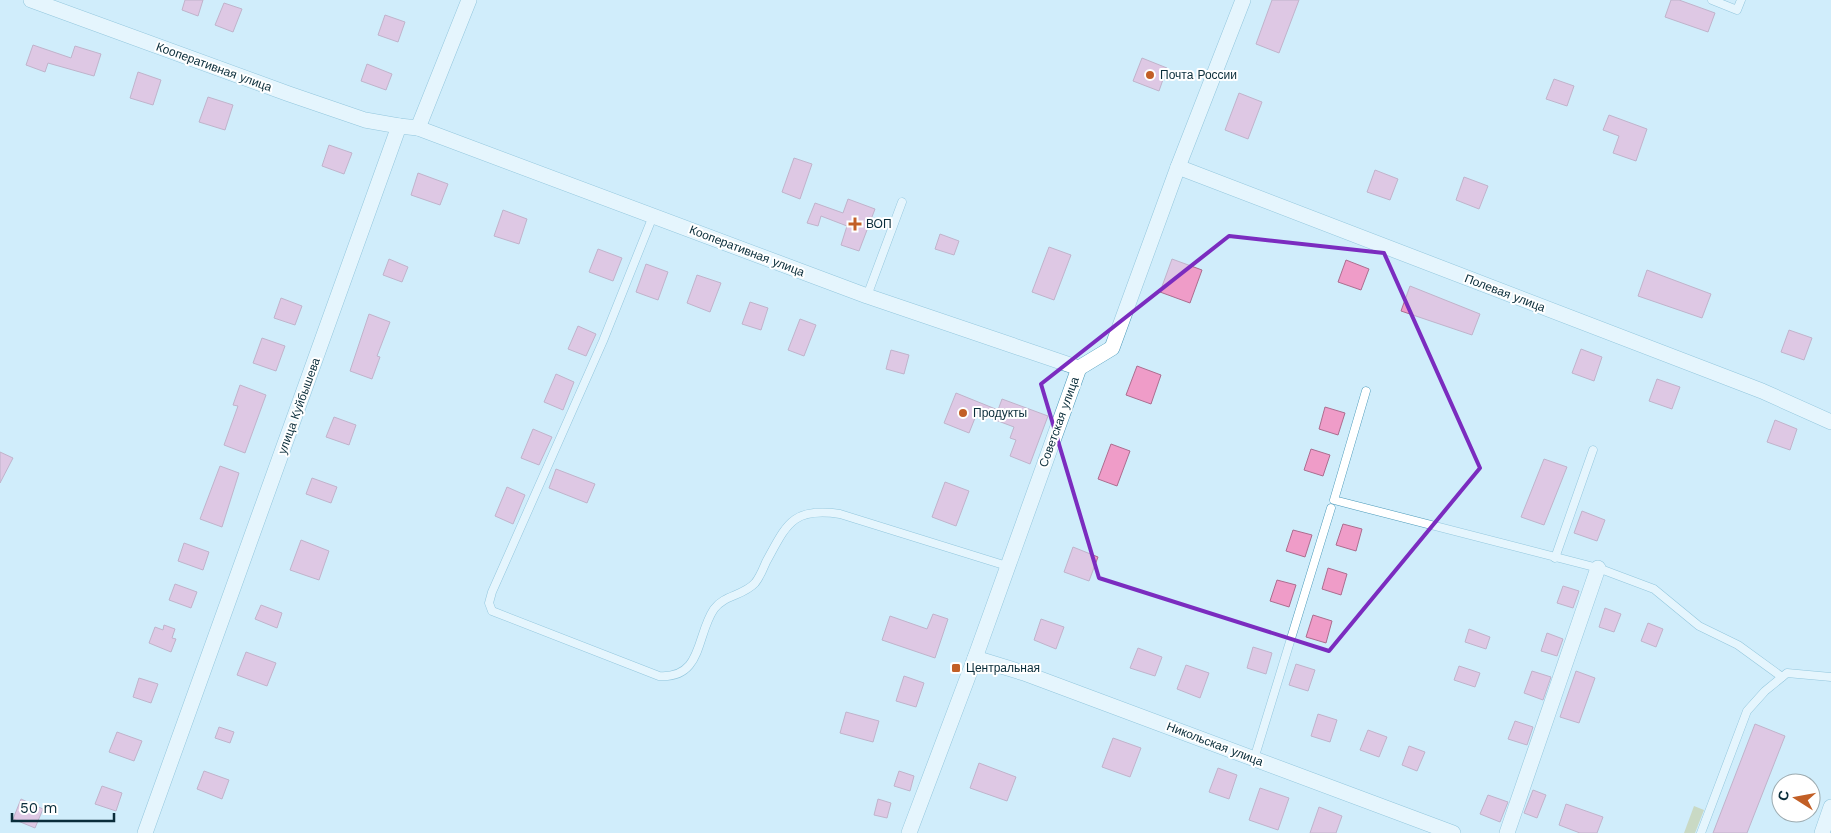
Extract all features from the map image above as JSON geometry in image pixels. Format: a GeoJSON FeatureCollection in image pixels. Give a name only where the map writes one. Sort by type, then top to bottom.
{"type":"FeatureCollection","features":[{"type":"Feature","properties":{"kind":"street","name":"Кооперативная улица"},"geometry":{"type":"LineString","coordinates":[[31,0],[289,94],[365,120],[399,126]]}},
{"type":"Feature","properties":{"kind":"street"},"geometry":{"type":"LineString","coordinates":[[399,126],[418,128],[469,0]]}},
{"type":"Feature","properties":{"kind":"street","name":"Советская улица"},"geometry":{"type":"LineString","coordinates":[[909,833],[975,658],[1079,368],[1112,348],[1178,166],[1243,0]]}},
{"type":"Feature","properties":{"kind":"street","name":"улица Куйбышева"},"geometry":{"type":"LineString","coordinates":[[145,833],[399,126]]}},
{"type":"Feature","properties":{"kind":"street","name":"Кооперативная улица"},"geometry":{"type":"LineString","coordinates":[[418,128],[867,296],[1079,368]]}},
{"type":"Feature","properties":{"kind":"street","name":"Полевая улица"},"geometry":{"type":"LineString","coordinates":[[1178,166],[1762,391],[1831,422]]}},
{"type":"Feature","properties":{"kind":"street"},"geometry":{"type":"LineString","coordinates":[[1507,833],[1598,568]]}},
{"type":"Feature","properties":{"kind":"street","name":"Никольская улица"},"geometry":{"type":"LineString","coordinates":[[975,658],[1024,672],[1453,833]]}},
{"type":"Feature","properties":{"kind":"street"},"geometry":{"type":"LineString","coordinates":[[1822,833],[1831,807]]}},
{"type":"Feature","properties":{"kind":"lane"},"geometry":{"type":"LineString","coordinates":[[1712,0],[1737,10],[1741,0]]}},
{"type":"Feature","properties":{"kind":"lane"},"geometry":{"type":"LineString","coordinates":[[867,296],[902,202]]}},
{"type":"Feature","properties":{"kind":"lane"},"geometry":{"type":"LineString","coordinates":[[653,216],[603,341],[492,592],[489,603],[492,611],[659,676],[673,677],[687,669],[696,654],[713,611],[720,601],[745,592],[756,581],[783,531],[798,516],[818,511],[840,514],[1007,566]]}},
{"type":"Feature","properties":{"kind":"lane"},"geometry":{"type":"LineString","coordinates":[[1366,390],[1334,500],[1598,568],[1654,589],[1700,626],[1738,644],[1782,676]]}},
{"type":"Feature","properties":{"kind":"lane"},"geometry":{"type":"LineString","coordinates":[[1555,558],[1593,450]]}},
{"type":"Feature","properties":{"kind":"lane"},"geometry":{"type":"LineString","coordinates":[[1254,759],[1332,508]]}},
{"type":"Feature","properties":{"kind":"lane"},"geometry":{"type":"LineString","coordinates":[[1701,833],[1747,711],[1765,691],[1786,673],[1831,677]]}},
{"type":"Feature","properties":{"kind":"highlighted area"},"geometry":{"type":"Polygon","coordinates":[[[1229,236],[1384,253],[1480,468],[1329,651],[1099,578],[1041,384],[1229,236]]]}},
{"type":"Feature","properties":{"kind":"shaded area"},"geometry":{"type":"Polygon","coordinates":[[[1694,806],[1704,810],[1695,833],[1684,833],[1694,806]]]}},
{"type":"Feature","properties":{"kind":"building"},"geometry":{"type":"Polygon","coordinates":[[[185,0],[203,0],[198,16],[182,10],[185,0]]]}},
{"type":"Feature","properties":{"kind":"building"},"geometry":{"type":"Polygon","coordinates":[[[1272,0],[1299,0],[1279,53],[1256,44],[1272,0]]]}},
{"type":"Feature","properties":{"kind":"building"},"geometry":{"type":"Polygon","coordinates":[[[1671,0],[1679,0],[1715,13],[1708,32],[1665,17],[1671,0]]]}},
{"type":"Feature","properties":{"kind":"building"},"geometry":{"type":"Polygon","coordinates":[[[224,3],[242,9],[233,32],[215,25],[224,3]]]}},
{"type":"Feature","properties":{"kind":"building"},"geometry":{"type":"Polygon","coordinates":[[[385,15],[405,22],[398,42],[378,35],[385,15]]]}},
{"type":"Feature","properties":{"kind":"building"},"geometry":{"type":"Polygon","coordinates":[[[33,45],[71,58],[75,46],[101,54],[94,76],[48,63],[45,72],[26,65],[33,45]]]}},
{"type":"Feature","properties":{"kind":"building","name":"Почта России"},"geometry":{"type":"Polygon","coordinates":[[[1142,58],[1167,68],[1159,91],[1133,81],[1142,58]]]}},
{"type":"Feature","properties":{"kind":"building"},"geometry":{"type":"Polygon","coordinates":[[[367,64],[392,74],[386,90],[361,81],[367,64]]]}},
{"type":"Feature","properties":{"kind":"building"},"geometry":{"type":"Polygon","coordinates":[[[138,72],[161,80],[153,105],[130,98],[138,72]]]}},
{"type":"Feature","properties":{"kind":"building"},"geometry":{"type":"Polygon","coordinates":[[[1554,79],[1574,86],[1567,106],[1546,99],[1554,79]]]}},
{"type":"Feature","properties":{"kind":"building"},"geometry":{"type":"Polygon","coordinates":[[[1239,93],[1262,102],[1248,139],[1225,130],[1239,93]]]}},
{"type":"Feature","properties":{"kind":"building"},"geometry":{"type":"Polygon","coordinates":[[[208,97],[233,105],[225,130],[199,122],[208,97]]]}},
{"type":"Feature","properties":{"kind":"building"},"geometry":{"type":"Polygon","coordinates":[[[1609,115],[1647,129],[1636,161],[1613,153],[1619,136],[1603,130],[1609,115]]]}},
{"type":"Feature","properties":{"kind":"building"},"geometry":{"type":"Polygon","coordinates":[[[329,145],[352,153],[344,174],[322,166],[329,145]]]}},
{"type":"Feature","properties":{"kind":"building"},"geometry":{"type":"Polygon","coordinates":[[[794,158],[812,164],[800,199],[782,192],[794,158]]]}},
{"type":"Feature","properties":{"kind":"building"},"geometry":{"type":"Polygon","coordinates":[[[1375,170],[1398,179],[1390,200],[1367,192],[1375,170]]]}},
{"type":"Feature","properties":{"kind":"building"},"geometry":{"type":"Polygon","coordinates":[[[418,173],[448,184],[440,205],[411,195],[418,173]]]}},
{"type":"Feature","properties":{"kind":"building"},"geometry":{"type":"Polygon","coordinates":[[[1464,177],[1488,186],[1479,209],[1456,200],[1464,177]]]}},
{"type":"Feature","properties":{"kind":"building"},"geometry":{"type":"Polygon","coordinates":[[[848,199],[875,209],[859,251],[841,245],[847,226],[821,216],[818,226],[807,223],[815,203],[843,213],[848,199]]]}},
{"type":"Feature","properties":{"kind":"building"},"geometry":{"type":"Polygon","coordinates":[[[503,210],[527,219],[519,244],[494,236],[503,210]]]}},
{"type":"Feature","properties":{"kind":"building"},"geometry":{"type":"Polygon","coordinates":[[[940,234],[959,241],[954,255],[935,249],[940,234]]]}},
{"type":"Feature","properties":{"kind":"building"},"geometry":{"type":"Polygon","coordinates":[[[1049,247],[1071,255],[1054,300],[1032,292],[1049,247]]]}},
{"type":"Feature","properties":{"kind":"building"},"geometry":{"type":"Polygon","coordinates":[[[598,249],[622,258],[613,281],[589,272],[598,249]]]}},
{"type":"Feature","properties":{"kind":"building"},"geometry":{"type":"Polygon","coordinates":[[[389,259],[408,267],[402,282],[383,275],[389,259]]]}},
{"type":"Feature","properties":{"kind":"building"},"geometry":{"type":"Polygon","coordinates":[[[1172,259],[1202,270],[1190,303],[1160,292],[1172,259]]]}},
{"type":"Feature","properties":{"kind":"building"},"geometry":{"type":"Polygon","coordinates":[[[1346,260],[1369,269],[1361,290],[1338,282],[1346,260]]]}},
{"type":"Feature","properties":{"kind":"building"},"geometry":{"type":"Polygon","coordinates":[[[646,264],[668,272],[658,300],[636,292],[646,264]]]}},
{"type":"Feature","properties":{"kind":"building"},"geometry":{"type":"Polygon","coordinates":[[[1647,270],[1711,294],[1702,318],[1638,296],[1647,270]]]}},
{"type":"Feature","properties":{"kind":"building"},"geometry":{"type":"Polygon","coordinates":[[[697,275],[721,283],[710,312],[687,303],[697,275]]]}},
{"type":"Feature","properties":{"kind":"building"},"geometry":{"type":"Polygon","coordinates":[[[1410,286],[1480,314],[1472,335],[1401,311],[1410,286]]]}},
{"type":"Feature","properties":{"kind":"building"},"geometry":{"type":"Polygon","coordinates":[[[281,298],[302,306],[295,325],[274,318],[281,298]]]}},
{"type":"Feature","properties":{"kind":"building"},"geometry":{"type":"Polygon","coordinates":[[[750,302],[768,308],[761,330],[742,324],[750,302]]]}},
{"type":"Feature","properties":{"kind":"building"},"geometry":{"type":"Polygon","coordinates":[[[369,314],[390,322],[377,356],[380,357],[372,379],[350,371],[369,314]]]}},
{"type":"Feature","properties":{"kind":"building"},"geometry":{"type":"Polygon","coordinates":[[[800,319],[816,325],[804,356],[788,350],[800,319]]]}},
{"type":"Feature","properties":{"kind":"building"},"geometry":{"type":"Polygon","coordinates":[[[578,326],[596,334],[586,356],[568,349],[578,326]]]}},
{"type":"Feature","properties":{"kind":"building"},"geometry":{"type":"Polygon","coordinates":[[[1789,330],[1812,338],[1804,360],[1781,352],[1789,330]]]}},
{"type":"Feature","properties":{"kind":"building"},"geometry":{"type":"Polygon","coordinates":[[[262,338],[285,346],[276,371],[253,363],[262,338]]]}},
{"type":"Feature","properties":{"kind":"building"},"geometry":{"type":"Polygon","coordinates":[[[1581,349],[1602,357],[1594,381],[1572,373],[1581,349]]]}},
{"type":"Feature","properties":{"kind":"building"},"geometry":{"type":"Polygon","coordinates":[[[891,350],[909,355],[904,374],[886,369],[891,350]]]}},
{"type":"Feature","properties":{"kind":"building"},"geometry":{"type":"Polygon","coordinates":[[[1137,366],[1161,375],[1151,404],[1126,395],[1137,366]]]}},
{"type":"Feature","properties":{"kind":"building"},"geometry":{"type":"Polygon","coordinates":[[[556,374],[574,382],[563,410],[544,402],[556,374]]]}},
{"type":"Feature","properties":{"kind":"building"},"geometry":{"type":"Polygon","coordinates":[[[1657,379],[1680,387],[1672,409],[1649,401],[1657,379]]]}},
{"type":"Feature","properties":{"kind":"building"},"geometry":{"type":"Polygon","coordinates":[[[240,385],[266,395],[245,453],[224,445],[238,406],[233,405],[240,385]]]}},
{"type":"Feature","properties":{"kind":"building"},"geometry":{"type":"Polygon","coordinates":[[[956,393],[998,410],[1002,399],[1048,416],[1030,464],[1010,456],[1016,440],[1010,438],[1014,427],[977,413],[969,433],[944,423],[956,393]]]}},
{"type":"Feature","properties":{"kind":"building"},"geometry":{"type":"Polygon","coordinates":[[[1325,407],[1345,413],[1338,435],[1319,429],[1325,407]]]}},
{"type":"Feature","properties":{"kind":"building"},"geometry":{"type":"Polygon","coordinates":[[[334,417],[356,425],[349,445],[326,437],[334,417]]]}},
{"type":"Feature","properties":{"kind":"building"},"geometry":{"type":"Polygon","coordinates":[[[1775,420],[1797,429],[1790,450],[1767,442],[1775,420]]]}},
{"type":"Feature","properties":{"kind":"building"},"geometry":{"type":"Polygon","coordinates":[[[533,429],[552,437],[539,465],[521,458],[533,429]]]}},
{"type":"Feature","properties":{"kind":"building"},"geometry":{"type":"Polygon","coordinates":[[[1111,444],[1130,451],[1117,486],[1098,479],[1111,444]]]}},
{"type":"Feature","properties":{"kind":"building"},"geometry":{"type":"Polygon","coordinates":[[[1311,449],[1330,455],[1323,476],[1304,470],[1311,449]]]}},
{"type":"Feature","properties":{"kind":"building"},"geometry":{"type":"Polygon","coordinates":[[[0,452],[13,458],[0,483],[0,452]]]}},
{"type":"Feature","properties":{"kind":"building"},"geometry":{"type":"Polygon","coordinates":[[[1544,459],[1567,467],[1544,525],[1521,517],[1544,459]]]}},
{"type":"Feature","properties":{"kind":"building"},"geometry":{"type":"Polygon","coordinates":[[[220,466],[239,473],[222,527],[200,519],[220,466]]]}},
{"type":"Feature","properties":{"kind":"building"},"geometry":{"type":"Polygon","coordinates":[[[556,469],[595,484],[587,503],[549,488],[556,469]]]}},
{"type":"Feature","properties":{"kind":"building"},"geometry":{"type":"Polygon","coordinates":[[[312,478],[337,487],[331,503],[306,494],[312,478]]]}},
{"type":"Feature","properties":{"kind":"building"},"geometry":{"type":"Polygon","coordinates":[[[945,482],[969,491],[956,526],[932,517],[945,482]]]}},
{"type":"Feature","properties":{"kind":"building"},"geometry":{"type":"Polygon","coordinates":[[[507,487],[525,495],[513,524],[495,516],[507,487]]]}},
{"type":"Feature","properties":{"kind":"building"},"geometry":{"type":"Polygon","coordinates":[[[1582,511],[1605,520],[1597,541],[1574,533],[1582,511]]]}},
{"type":"Feature","properties":{"kind":"building"},"geometry":{"type":"Polygon","coordinates":[[[1343,524],[1362,529],[1356,551],[1336,545],[1343,524]]]}},
{"type":"Feature","properties":{"kind":"building"},"geometry":{"type":"Polygon","coordinates":[[[1293,530],[1312,535],[1305,557],[1286,551],[1293,530]]]}},
{"type":"Feature","properties":{"kind":"building"},"geometry":{"type":"Polygon","coordinates":[[[301,540],[329,551],[319,580],[290,570],[301,540]]]}},
{"type":"Feature","properties":{"kind":"building"},"geometry":{"type":"Polygon","coordinates":[[[184,543],[209,552],[203,570],[178,561],[184,543]]]}},
{"type":"Feature","properties":{"kind":"building"},"geometry":{"type":"Polygon","coordinates":[[[1073,547],[1098,557],[1089,581],[1064,572],[1073,547]]]}},
{"type":"Feature","properties":{"kind":"building"},"geometry":{"type":"Polygon","coordinates":[[[1328,568],[1347,574],[1341,595],[1322,589],[1328,568]]]}},
{"type":"Feature","properties":{"kind":"building"},"geometry":{"type":"Polygon","coordinates":[[[1277,580],[1296,585],[1289,607],[1270,601],[1277,580]]]}},
{"type":"Feature","properties":{"kind":"building"},"geometry":{"type":"Polygon","coordinates":[[[175,584],[197,592],[191,608],[169,600],[175,584]]]}},
{"type":"Feature","properties":{"kind":"building"},"geometry":{"type":"Polygon","coordinates":[[[1563,586],[1579,591],[1573,608],[1557,603],[1563,586]]]}},
{"type":"Feature","properties":{"kind":"building"},"geometry":{"type":"Polygon","coordinates":[[[261,605],[282,613],[277,628],[255,619],[261,605]]]}},
{"type":"Feature","properties":{"kind":"building"},"geometry":{"type":"Polygon","coordinates":[[[1605,608],[1621,614],[1614,632],[1599,627],[1605,608]]]}},
{"type":"Feature","properties":{"kind":"building"},"geometry":{"type":"Polygon","coordinates":[[[933,614],[948,619],[935,658],[882,640],[890,616],[927,629],[933,614]]]}},
{"type":"Feature","properties":{"kind":"building"},"geometry":{"type":"Polygon","coordinates":[[[1313,615],[1332,621],[1326,643],[1306,637],[1313,615]]]}},
{"type":"Feature","properties":{"kind":"building"},"geometry":{"type":"Polygon","coordinates":[[[1041,619],[1064,627],[1056,649],[1034,640],[1041,619]]]}},
{"type":"Feature","properties":{"kind":"building"},"geometry":{"type":"Polygon","coordinates":[[[1648,623],[1663,629],[1656,647],[1641,641],[1648,623]]]}},
{"type":"Feature","properties":{"kind":"building"},"geometry":{"type":"Polygon","coordinates":[[[164,625],[175,629],[172,638],[176,639],[171,652],[149,643],[155,627],[163,630],[164,625]]]}},
{"type":"Feature","properties":{"kind":"building"},"geometry":{"type":"Polygon","coordinates":[[[1469,629],[1490,637],[1486,649],[1465,642],[1469,629]]]}},
{"type":"Feature","properties":{"kind":"building"},"geometry":{"type":"Polygon","coordinates":[[[1547,633],[1563,639],[1557,656],[1541,651],[1547,633]]]}},
{"type":"Feature","properties":{"kind":"building"},"geometry":{"type":"Polygon","coordinates":[[[1253,647],[1272,653],[1266,674],[1247,668],[1253,647]]]}},
{"type":"Feature","properties":{"kind":"building"},"geometry":{"type":"Polygon","coordinates":[[[1138,648],[1162,657],[1155,676],[1130,668],[1138,648]]]}},
{"type":"Feature","properties":{"kind":"building"},"geometry":{"type":"Polygon","coordinates":[[[246,652],[276,663],[267,686],[237,675],[246,652]]]}},
{"type":"Feature","properties":{"kind":"building"},"geometry":{"type":"Polygon","coordinates":[[[1296,664],[1315,670],[1308,691],[1289,685],[1296,664]]]}},
{"type":"Feature","properties":{"kind":"building"},"geometry":{"type":"Polygon","coordinates":[[[1186,665],[1209,673],[1200,698],[1177,689],[1186,665]]]}},
{"type":"Feature","properties":{"kind":"building"},"geometry":{"type":"Polygon","coordinates":[[[1459,666],[1480,673],[1475,687],[1454,680],[1459,666]]]}},
{"type":"Feature","properties":{"kind":"building"},"geometry":{"type":"Polygon","coordinates":[[[1532,671],[1551,677],[1543,700],[1524,693],[1532,671]]]}},
{"type":"Feature","properties":{"kind":"building"},"geometry":{"type":"Polygon","coordinates":[[[1576,671],[1595,678],[1579,723],[1560,717],[1576,671]]]}},
{"type":"Feature","properties":{"kind":"building"},"geometry":{"type":"Polygon","coordinates":[[[904,676],[924,683],[916,707],[896,701],[904,676]]]}},
{"type":"Feature","properties":{"kind":"building"},"geometry":{"type":"Polygon","coordinates":[[[139,678],[158,684],[151,703],[133,697],[139,678]]]}},
{"type":"Feature","properties":{"kind":"building"},"geometry":{"type":"Polygon","coordinates":[[[846,712],[879,721],[873,742],[840,733],[846,712]]]}},
{"type":"Feature","properties":{"kind":"building"},"geometry":{"type":"Polygon","coordinates":[[[1318,714],[1337,720],[1330,742],[1311,736],[1318,714]]]}},
{"type":"Feature","properties":{"kind":"building"},"geometry":{"type":"Polygon","coordinates":[[[1515,721],[1533,727],[1527,745],[1508,739],[1515,721]]]}},
{"type":"Feature","properties":{"kind":"building"},"geometry":{"type":"Polygon","coordinates":[[[1755,724],[1785,736],[1747,833],[1713,833],[1755,724]]]}},
{"type":"Feature","properties":{"kind":"building"},"geometry":{"type":"Polygon","coordinates":[[[219,727],[234,732],[230,743],[215,738],[219,727]]]}},
{"type":"Feature","properties":{"kind":"building"},"geometry":{"type":"Polygon","coordinates":[[[1368,730],[1387,737],[1379,757],[1360,750],[1368,730]]]}},
{"type":"Feature","properties":{"kind":"building"},"geometry":{"type":"Polygon","coordinates":[[[117,732],[142,741],[134,761],[109,752],[117,732]]]}},
{"type":"Feature","properties":{"kind":"building"},"geometry":{"type":"Polygon","coordinates":[[[1113,738],[1141,748],[1130,777],[1102,767],[1113,738]]]}},
{"type":"Feature","properties":{"kind":"building"},"geometry":{"type":"Polygon","coordinates":[[[1409,746],[1425,752],[1417,771],[1402,765],[1409,746]]]}},
{"type":"Feature","properties":{"kind":"building"},"geometry":{"type":"Polygon","coordinates":[[[979,763],[1016,777],[1007,801],[970,788],[979,763]]]}},
{"type":"Feature","properties":{"kind":"building"},"geometry":{"type":"Polygon","coordinates":[[[1218,768],[1237,775],[1229,799],[1209,792],[1218,768]]]}},
{"type":"Feature","properties":{"kind":"building"},"geometry":{"type":"Polygon","coordinates":[[[204,771],[229,780],[222,799],[197,789],[204,771]]]}},
{"type":"Feature","properties":{"kind":"building"},"geometry":{"type":"Polygon","coordinates":[[[899,771],[914,776],[910,791],[894,786],[899,771]]]}},
{"type":"Feature","properties":{"kind":"building"},"geometry":{"type":"Polygon","coordinates":[[[102,786],[122,793],[116,811],[95,804],[102,786]]]}},
{"type":"Feature","properties":{"kind":"building"},"geometry":{"type":"Polygon","coordinates":[[[1260,788],[1289,798],[1278,830],[1249,820],[1260,788]]]}},
{"type":"Feature","properties":{"kind":"building"},"geometry":{"type":"Polygon","coordinates":[[[1533,790],[1546,795],[1537,818],[1524,813],[1533,790]]]}},
{"type":"Feature","properties":{"kind":"building"},"geometry":{"type":"Polygon","coordinates":[[[1488,795],[1508,802],[1500,822],[1480,814],[1488,795]]]}},
{"type":"Feature","properties":{"kind":"building"},"geometry":{"type":"Polygon","coordinates":[[[21,799],[43,809],[35,828],[13,819],[21,799]]]}},
{"type":"Feature","properties":{"kind":"building"},"geometry":{"type":"Polygon","coordinates":[[[878,799],[891,803],[887,818],[874,815],[878,799]]]}},
{"type":"Feature","properties":{"kind":"building"},"geometry":{"type":"Polygon","coordinates":[[[1566,804],[1603,817],[1597,833],[1580,833],[1559,825],[1566,804]]]}},
{"type":"Feature","properties":{"kind":"building"},"geometry":{"type":"Polygon","coordinates":[[[1319,807],[1342,816],[1336,833],[1310,833],[1319,807]]]}},
{"type":"Feature","properties":{"kind":"place","name":"Почта России"},"geometry":{"type":"Point","coordinates":[1150,75]}},
{"type":"Feature","properties":{"kind":"place","name":"ВОП"},"geometry":{"type":"Point","coordinates":[855,224]}},
{"type":"Feature","properties":{"kind":"place","name":"Продукты"},"geometry":{"type":"Point","coordinates":[963,413]}},
{"type":"Feature","properties":{"kind":"place","name":"Центральная"},"geometry":{"type":"Point","coordinates":[956,668]}}]}
